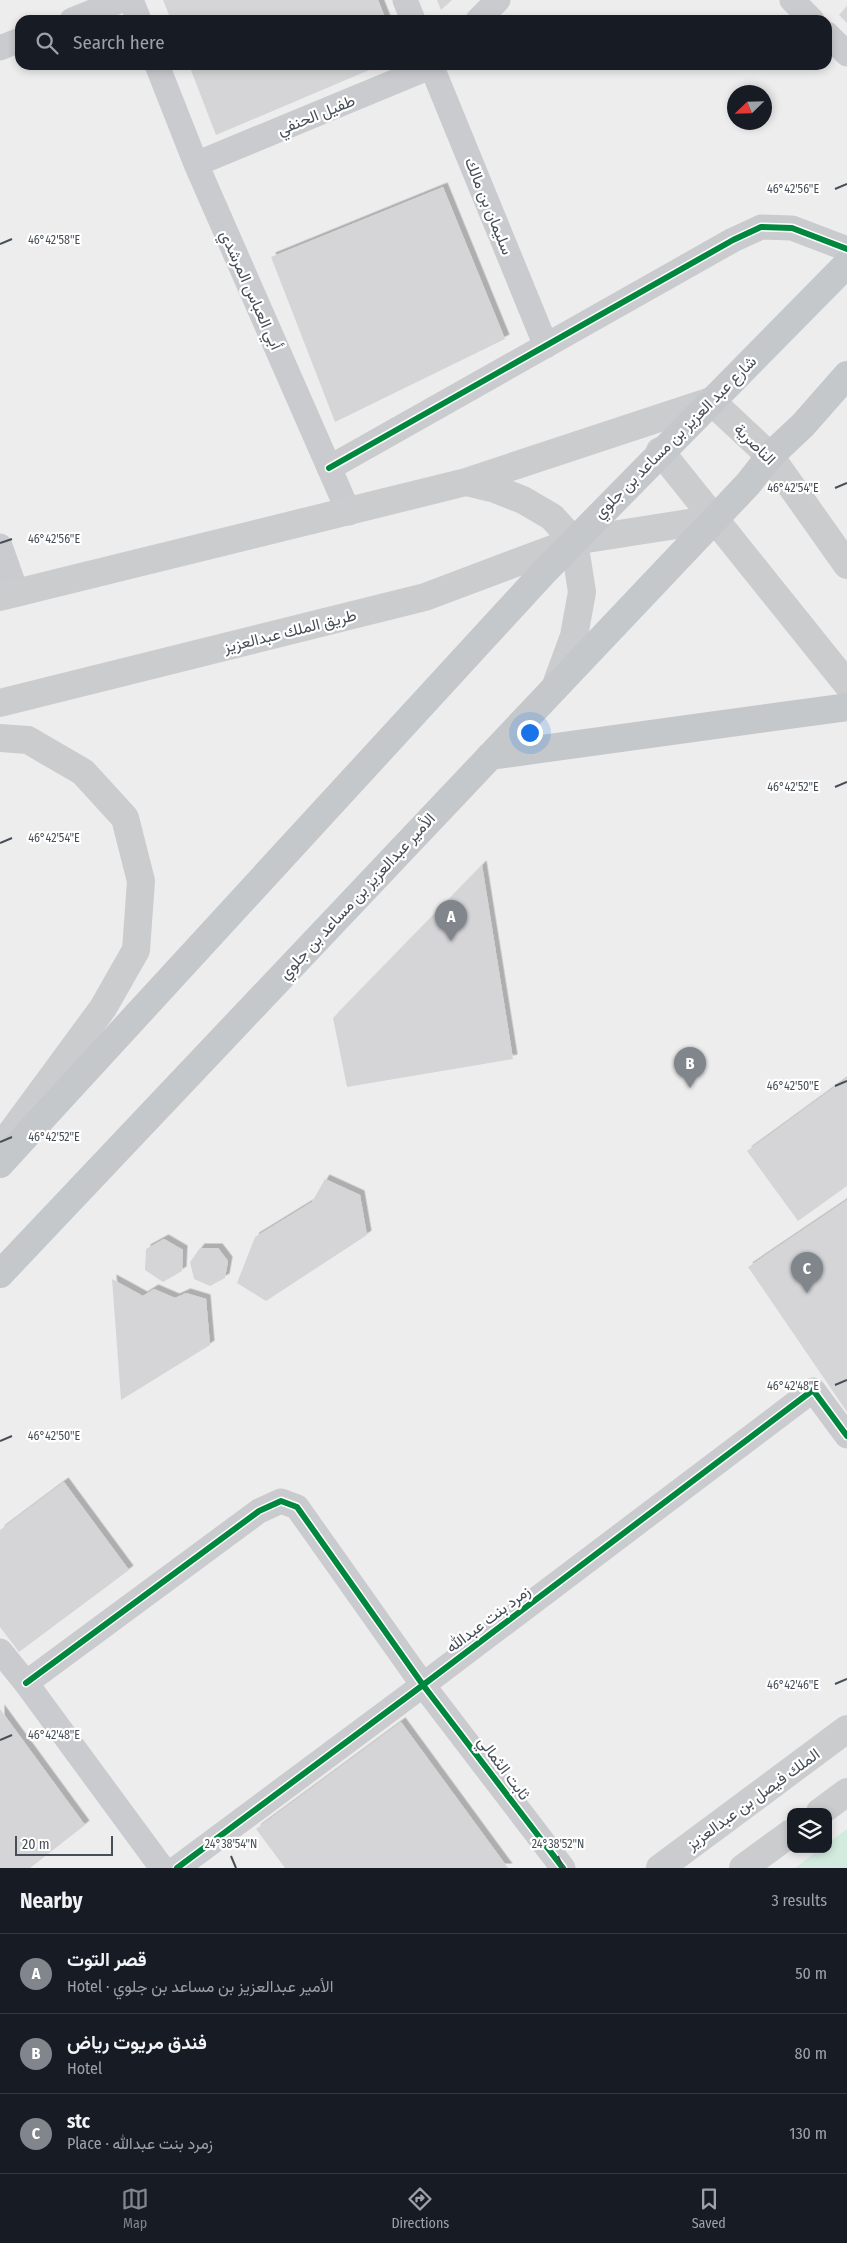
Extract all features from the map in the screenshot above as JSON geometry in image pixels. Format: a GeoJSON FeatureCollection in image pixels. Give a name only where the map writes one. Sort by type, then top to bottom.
{"type":"FeatureCollection","features":[{"type":"Feature","properties":{"kind":"main road","name":"شارع عبد العزيز بن مساعد بن جلوي"},"geometry":{"type":"LineString","coordinates":[[0,1164],[506,613],[660,452],[847,264]]}},
{"type":"Feature","properties":{"kind":"main road"},"geometry":{"type":"LineString","coordinates":[[715,518],[748,484],[770,456],[803,425],[847,376]]}},
{"type":"Feature","properties":{"kind":"main road","name":"الناصرية"},"geometry":{"type":"LineString","coordinates":[[710,401],[770,456],[847,565]]}},
{"type":"Feature","properties":{"kind":"main road"},"geometry":{"type":"LineString","coordinates":[[9,595],[348,513],[466,482],[710,401]]}},
{"type":"Feature","properties":{"kind":"main road"},"geometry":{"type":"LineString","coordinates":[[660,452],[847,684]]}},
{"type":"Feature","properties":{"kind":"main road"},"geometry":{"type":"LineString","coordinates":[[466,482],[494,489],[523,500],[552,517],[574,541],[582,592],[574,636],[556,685]]}},
{"type":"Feature","properties":{"kind":"main road","name":"طريق الملك عبدالعزيز"},"geometry":{"type":"LineString","coordinates":[[0,704],[425,597],[574,541],[715,518]]}},
{"type":"Feature","properties":{"kind":"main road","name":"الأمير عبدالعزيز بن مساعد بن جلوي"},"geometry":{"type":"LineString","coordinates":[[0,1274],[715,518]]}},
{"type":"Feature","properties":{"kind":"main road"},"geometry":{"type":"LineString","coordinates":[[490,756],[847,707]]}},
{"type":"Feature","properties":{"kind":"main road"},"geometry":{"type":"LineString","coordinates":[[0,738],[28,740],[83,772],[125,818],[142,881],[136,950],[103,1008],[0,1148]]}},
{"type":"Feature","properties":{"kind":"main road","name":"الملك فيصل بن عبدالعزيز"},"geometry":{"type":"LineString","coordinates":[[660,1868],[847,1729]]}},
{"type":"Feature","properties":{"kind":"main road"},"geometry":{"type":"LineString","coordinates":[[825,1808],[847,1792]]}},
{"type":"Feature","properties":{"kind":"main road"},"geometry":{"type":"LineString","coordinates":[[743,1868],[787,1836]]}},
{"type":"Feature","properties":{"kind":"street"},"geometry":{"type":"LineString","coordinates":[[84,15],[122,0]]}},
{"type":"Feature","properties":{"kind":"street"},"geometry":{"type":"LineString","coordinates":[[132,0],[137,15]]}},
{"type":"Feature","properties":{"kind":"street"},"geometry":{"type":"LineString","coordinates":[[405,0],[411,15]]}},
{"type":"Feature","properties":{"kind":"street"},"geometry":{"type":"LineString","coordinates":[[483,15],[498,0]]}},
{"type":"Feature","properties":{"kind":"street"},"geometry":{"type":"LineString","coordinates":[[792,0],[807,15]]}},
{"type":"Feature","properties":{"kind":"street"},"geometry":{"type":"LineString","coordinates":[[832,39],[847,54]]}},
{"type":"Feature","properties":{"kind":"street"},"geometry":{"type":"LineString","coordinates":[[0,48],[15,42]]}},
{"type":"Feature","properties":{"kind":"street","name":"أبي العباس المرشدي"},"geometry":{"type":"LineString","coordinates":[[159,70],[196,164],[348,513]]}},
{"type":"Feature","properties":{"kind":"street","name":"طفيل الحنفي"},"geometry":{"type":"LineString","coordinates":[[196,164],[423,70]]}},
{"type":"Feature","properties":{"kind":"street","name":"سليمان بن مالك"},"geometry":{"type":"LineString","coordinates":[[435,70],[546,346]]}},
{"type":"Feature","properties":{"kind":"street"},"geometry":{"type":"LineString","coordinates":[[329,468],[761,227],[792,228],[847,249]]}},
{"type":"Feature","properties":{"kind":"street"},"geometry":{"type":"LineString","coordinates":[[0,546],[9,595]]}},
{"type":"Feature","properties":{"kind":"street","name":"زمرد بنت عبدالله"},"geometry":{"type":"LineString","coordinates":[[177,1868],[423,1685],[813,1390],[847,1436]]}},
{"type":"Feature","properties":{"kind":"street","name":"ثابت الثمالي"},"geometry":{"type":"LineString","coordinates":[[26,1683],[260,1511],[281,1501],[298,1507],[423,1685],[563,1868]]}},
{"type":"Feature","properties":{"kind":"street"},"geometry":{"type":"LineString","coordinates":[[0,1651],[26,1683],[162,1868]]}},
{"type":"Feature","properties":{"kind":"green space"},"geometry":{"type":"Polygon","coordinates":[[[847,1829],[847,1868],[795,1868],[815,1853],[832,1853],[832,1840],[847,1829]]]}},
{"type":"Feature","properties":{"kind":"building"},"geometry":{"type":"Polygon","coordinates":[[[163,0],[378,0],[384,15],[169,15],[163,0]]]}},
{"type":"Feature","properties":{"kind":"building"},"geometry":{"type":"Polygon","coordinates":[[[437,0],[451,0],[441,10],[437,0]]]}},
{"type":"Feature","properties":{"kind":"building"},"geometry":{"type":"Polygon","coordinates":[[[847,6],[847,23],[839,15],[847,6]]]}},
{"type":"Feature","properties":{"kind":"building"},"geometry":{"type":"Polygon","coordinates":[[[191,70],[369,70],[216,135],[191,70]]]}},
{"type":"Feature","properties":{"kind":"building"},"geometry":{"type":"Polygon","coordinates":[[[443,187],[505,339],[335,422],[271,257],[443,187]]]}},
{"type":"Feature","properties":{"kind":"building"},"geometry":{"type":"Polygon","coordinates":[[[482,865],[513,1059],[347,1087],[333,1018],[482,865]]]}},
{"type":"Feature","properties":{"kind":"building"},"geometry":{"type":"Polygon","coordinates":[[[847,1078],[847,1186],[798,1221],[747,1151],[847,1078]]]}},
{"type":"Feature","properties":{"kind":"building"},"geometry":{"type":"Polygon","coordinates":[[[325,1179],[360,1195],[367,1235],[266,1301],[237,1283],[255,1237],[312,1202],[325,1179]]]}},
{"type":"Feature","properties":{"kind":"building"},"geometry":{"type":"Polygon","coordinates":[[[847,1200],[847,1412],[748,1267],[847,1200]]]}},
{"type":"Feature","properties":{"kind":"building"},"geometry":{"type":"Polygon","coordinates":[[[164,1239],[183,1250],[182,1271],[163,1282],[145,1270],[146,1249],[164,1239]]]}},
{"type":"Feature","properties":{"kind":"building"},"geometry":{"type":"Polygon","coordinates":[[[200,1248],[218,1248],[228,1261],[225,1278],[210,1286],[194,1279],[190,1262],[200,1248]]]}},
{"type":"Feature","properties":{"kind":"building"},"geometry":{"type":"Polygon","coordinates":[[[112,1279],[143,1296],[154,1289],[175,1298],[186,1293],[206,1299],[210,1345],[121,1400],[112,1279]]]}},
{"type":"Feature","properties":{"kind":"building"},"geometry":{"type":"Polygon","coordinates":[[[64,1482],[129,1570],[19,1652],[0,1627],[0,1530],[64,1482]]]}},
{"type":"Feature","properties":{"kind":"building"},"geometry":{"type":"Polygon","coordinates":[[[0,1709],[85,1825],[30,1868],[0,1868],[0,1709]]]}},
{"type":"Feature","properties":{"kind":"building"},"geometry":{"type":"Polygon","coordinates":[[[401,1722],[508,1868],[285,1868],[256,1829],[401,1722]]]}},
{"type":"Feature","properties":{"kind":"cycle path"},"geometry":{"type":"LineString","coordinates":[[329,468],[733,240],[761,227],[792,228],[847,249]]}},
{"type":"Feature","properties":{"kind":"cycle path"},"geometry":{"type":"LineString","coordinates":[[177,1868],[423,1685],[813,1390],[847,1436]]}},
{"type":"Feature","properties":{"kind":"cycle path"},"geometry":{"type":"LineString","coordinates":[[26,1683],[259,1511],[281,1501],[297,1507],[423,1685],[563,1868]]}},
{"type":"Feature","properties":{"kind":"place","name":"قصر التوت"},"geometry":{"type":"Point","coordinates":[451,941]}},
{"type":"Feature","properties":{"kind":"place","name":"فندق مريوت رياض"},"geometry":{"type":"Point","coordinates":[690,1088]}},
{"type":"Feature","properties":{"kind":"place","name":"stc"},"geometry":{"type":"Point","coordinates":[807,1293]}}]}
